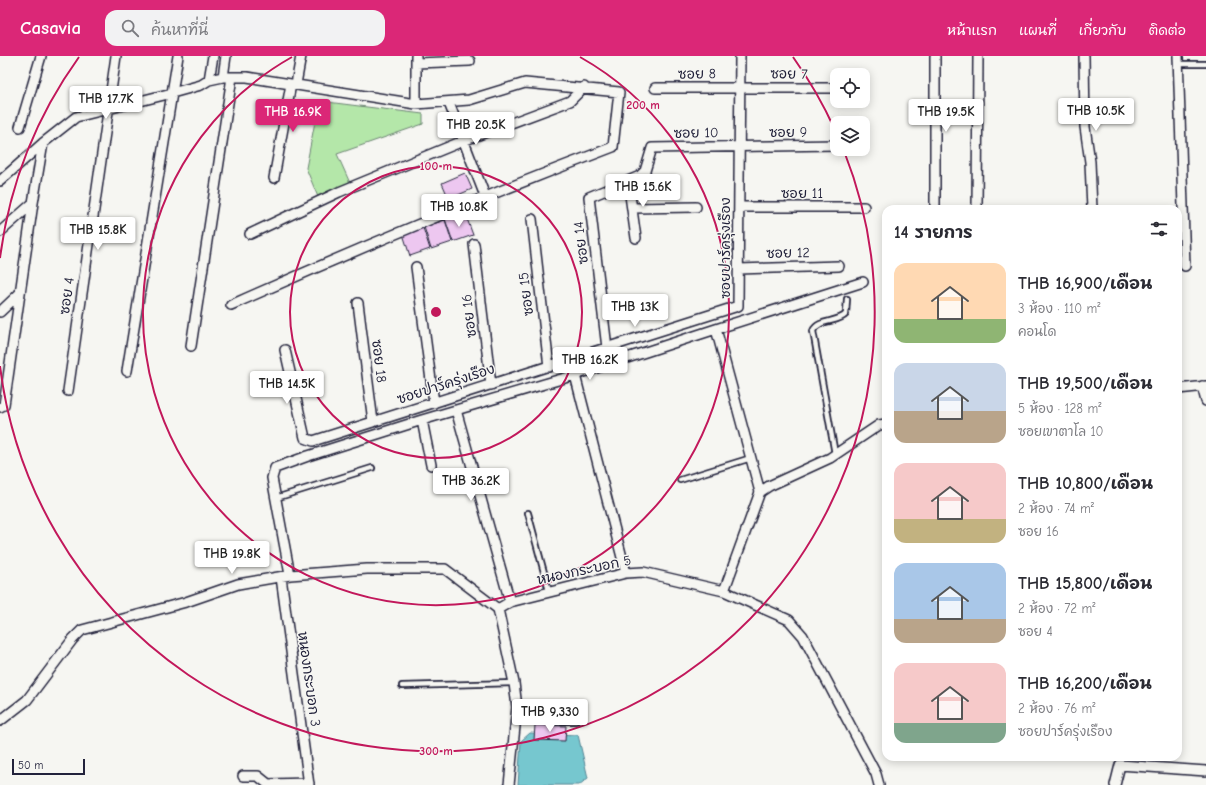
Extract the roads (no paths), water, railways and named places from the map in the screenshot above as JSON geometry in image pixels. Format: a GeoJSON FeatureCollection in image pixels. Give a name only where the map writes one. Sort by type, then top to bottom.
{"type":"FeatureCollection","features":[{"type":"Feature","properties":{"kind":"street"},"geometry":{"type":"LineString","coordinates":[[20,127],[41,56]]}},
{"type":"Feature","properties":{"kind":"street","name":"ซอย 4"},"geometry":{"type":"LineString","coordinates":[[68,391],[107,109],[116,56]]}},
{"type":"Feature","properties":{"kind":"street"},"geometry":{"type":"LineString","coordinates":[[127,371],[178,56]]}},
{"type":"Feature","properties":{"kind":"street"},"geometry":{"type":"LineString","coordinates":[[209,80],[214,56]]}},
{"type":"Feature","properties":{"kind":"street"},"geometry":{"type":"LineString","coordinates":[[190,346],[227,77],[226,56]]}},
{"type":"Feature","properties":{"kind":"street"},"geometry":{"type":"LineString","coordinates":[[274,178],[301,56]]}},
{"type":"Feature","properties":{"kind":"street","name":"ซอยปาร์ครุ่งเรือง"},"geometry":{"type":"LineString","coordinates":[[285,350],[305,438],[313,441],[738,306],[740,56]]}},
{"type":"Feature","properties":{"kind":"street"},"geometry":{"type":"LineString","coordinates":[[935,56],[935,205]]}},
{"type":"Feature","properties":{"kind":"street"},"geometry":{"type":"LineString","coordinates":[[977,205],[978,56]]}},
{"type":"Feature","properties":{"kind":"street"},"geometry":{"type":"LineString","coordinates":[[1084,56],[1085,127],[1090,162],[1092,205]]}},
{"type":"Feature","properties":{"kind":"street"},"geometry":{"type":"LineString","coordinates":[[416,104],[416,60],[470,61]]}},
{"type":"Feature","properties":{"kind":"street"},"geometry":{"type":"LineString","coordinates":[[1178,60],[1185,266]]}},
{"type":"Feature","properties":{"kind":"street"},"geometry":{"type":"LineString","coordinates":[[0,181],[43,143],[76,117],[201,85],[209,80],[227,77],[294,84],[416,104],[450,103],[469,100],[525,83],[584,87],[619,92],[613,147],[485,196],[358,248],[231,305]]}},
{"type":"Feature","properties":{"kind":"street"},"geometry":{"type":"LineString","coordinates":[[250,234],[338,192],[463,141],[570,101],[584,87]]}},
{"type":"Feature","properties":{"kind":"street","name":"ซอย 7"},"geometry":{"type":"LineString","coordinates":[[740,87],[830,88]]}},
{"type":"Feature","properties":{"kind":"street","name":"ซอย 8"},"geometry":{"type":"LineString","coordinates":[[655,88],[740,87]]}},
{"type":"Feature","properties":{"kind":"street"},"geometry":{"type":"LineString","coordinates":[[450,103],[463,141],[485,196]]}},
{"type":"Feature","properties":{"kind":"street"},"geometry":{"type":"LineString","coordinates":[[2,406],[43,143]]}},
{"type":"Feature","properties":{"kind":"street","name":"ซอย 9"},"geometry":{"type":"LineString","coordinates":[[739,146],[830,145]]}},
{"type":"Feature","properties":{"kind":"street","name":"ซอย 10"},"geometry":{"type":"LineString","coordinates":[[652,148],[739,146]]}},
{"type":"Feature","properties":{"kind":"street","name":"ซอย 14"},"geometry":{"type":"LineString","coordinates":[[607,348],[589,197],[640,176],[645,170],[652,148]]}},
{"type":"Feature","properties":{"kind":"street"},"geometry":{"type":"LineString","coordinates":[[628,181],[636,238]]}},
{"type":"Feature","properties":{"kind":"street"},"geometry":{"type":"LineString","coordinates":[[0,232],[33,203]]}},
{"type":"Feature","properties":{"kind":"street"},"geometry":{"type":"LineString","coordinates":[[633,208],[696,207]]}},
{"type":"Feature","properties":{"kind":"street","name":"ซอย 11"},"geometry":{"type":"LineString","coordinates":[[739,207],[864,207]]}},
{"type":"Feature","properties":{"kind":"street","name":"ซอย 15"},"geometry":{"type":"LineString","coordinates":[[532,219],[549,366]]}},
{"type":"Feature","properties":{"kind":"street","name":"ซอย 16"},"geometry":{"type":"LineString","coordinates":[[474,244],[491,385]]}},
{"type":"Feature","properties":{"kind":"street","name":"ซอย 12"},"geometry":{"type":"LineString","coordinates":[[739,269],[839,266]]}},
{"type":"Feature","properties":{"kind":"street"},"geometry":{"type":"LineString","coordinates":[[416,267],[434,403]]}},
{"type":"Feature","properties":{"kind":"street"},"geometry":{"type":"LineString","coordinates":[[431,465],[422,420],[575,375],[863,282]]}},
{"type":"Feature","properties":{"kind":"street"},"geometry":{"type":"LineString","coordinates":[[0,312],[20,293]]}},
{"type":"Feature","properties":{"kind":"street","name":"ซอย 18"},"geometry":{"type":"LineString","coordinates":[[358,303],[373,422]]}},
{"type":"Feature","properties":{"kind":"street"},"geometry":{"type":"LineString","coordinates":[[716,329],[760,492],[724,591]]}},
{"type":"Feature","properties":{"kind":"street"},"geometry":{"type":"LineString","coordinates":[[575,375],[626,573]]}},
{"type":"Feature","properties":{"kind":"street"},"geometry":{"type":"LineString","coordinates":[[1182,389],[1204,386],[1206,401]]}},
{"type":"Feature","properties":{"kind":"street"},"geometry":{"type":"LineString","coordinates":[[456,410],[510,602]]}},
{"type":"Feature","properties":{"kind":"street","name":"หนองกระบอก 3"},"geometry":{"type":"LineString","coordinates":[[309,784],[276,498],[272,478],[275,468],[422,420]]}},
{"type":"Feature","properties":{"kind":"street"},"geometry":{"type":"LineString","coordinates":[[760,492],[769,486],[830,458],[879,425],[882,425]]}},
{"type":"Feature","properties":{"kind":"street"},"geometry":{"type":"LineString","coordinates":[[0,721],[27,700],[73,639],[82,630],[186,602],[238,584],[285,576],[367,568],[445,569],[498,609],[514,683],[517,707],[509,785]]}},
{"type":"Feature","properties":{"kind":"street","name":"หนองกระบอก 5"},"geometry":{"type":"LineString","coordinates":[[498,609],[510,602],[549,591],[626,573],[643,572],[724,591],[789,620],[803,636],[876,774],[879,785]]}},
{"type":"Feature","properties":{"kind":"street"},"geometry":{"type":"LineString","coordinates":[[1115,785],[1121,761],[1206,771]]}},
{"type":"Feature","properties":{"kind":"street"},"geometry":{"type":"LineString","coordinates":[[243,776],[258,776],[268,784],[272,785],[309,784]]}},
{"type":"Feature","properties":{"kind":"lane"},"geometry":{"type":"LineString","coordinates":[[1178,60],[1206,64]]}},
{"type":"Feature","properties":{"kind":"lane"},"geometry":{"type":"LineString","coordinates":[[835,454],[813,331],[815,327],[820,324],[843,318],[846,314],[847,299]]}},
{"type":"Feature","properties":{"kind":"lane"},"geometry":{"type":"LineString","coordinates":[[680,480],[751,458]]}},
{"type":"Feature","properties":{"kind":"lane"},"geometry":{"type":"LineString","coordinates":[[276,498],[372,468]]}},
{"type":"Feature","properties":{"kind":"lane"},"geometry":{"type":"LineString","coordinates":[[528,513],[549,591]]}},
{"type":"Feature","properties":{"kind":"lane"},"geometry":{"type":"LineString","coordinates":[[402,686],[514,683]]}},
{"type":"Feature","properties":{"kind":"lane"},"geometry":{"type":"LineString","coordinates":[[515,721],[576,721]]}},
{"type":"Feature","properties":{"kind":"water"},"geometry":{"type":"Polygon","coordinates":[[[530,733],[578,735],[588,778],[579,785],[518,785],[521,741],[530,733]]]}}]}
